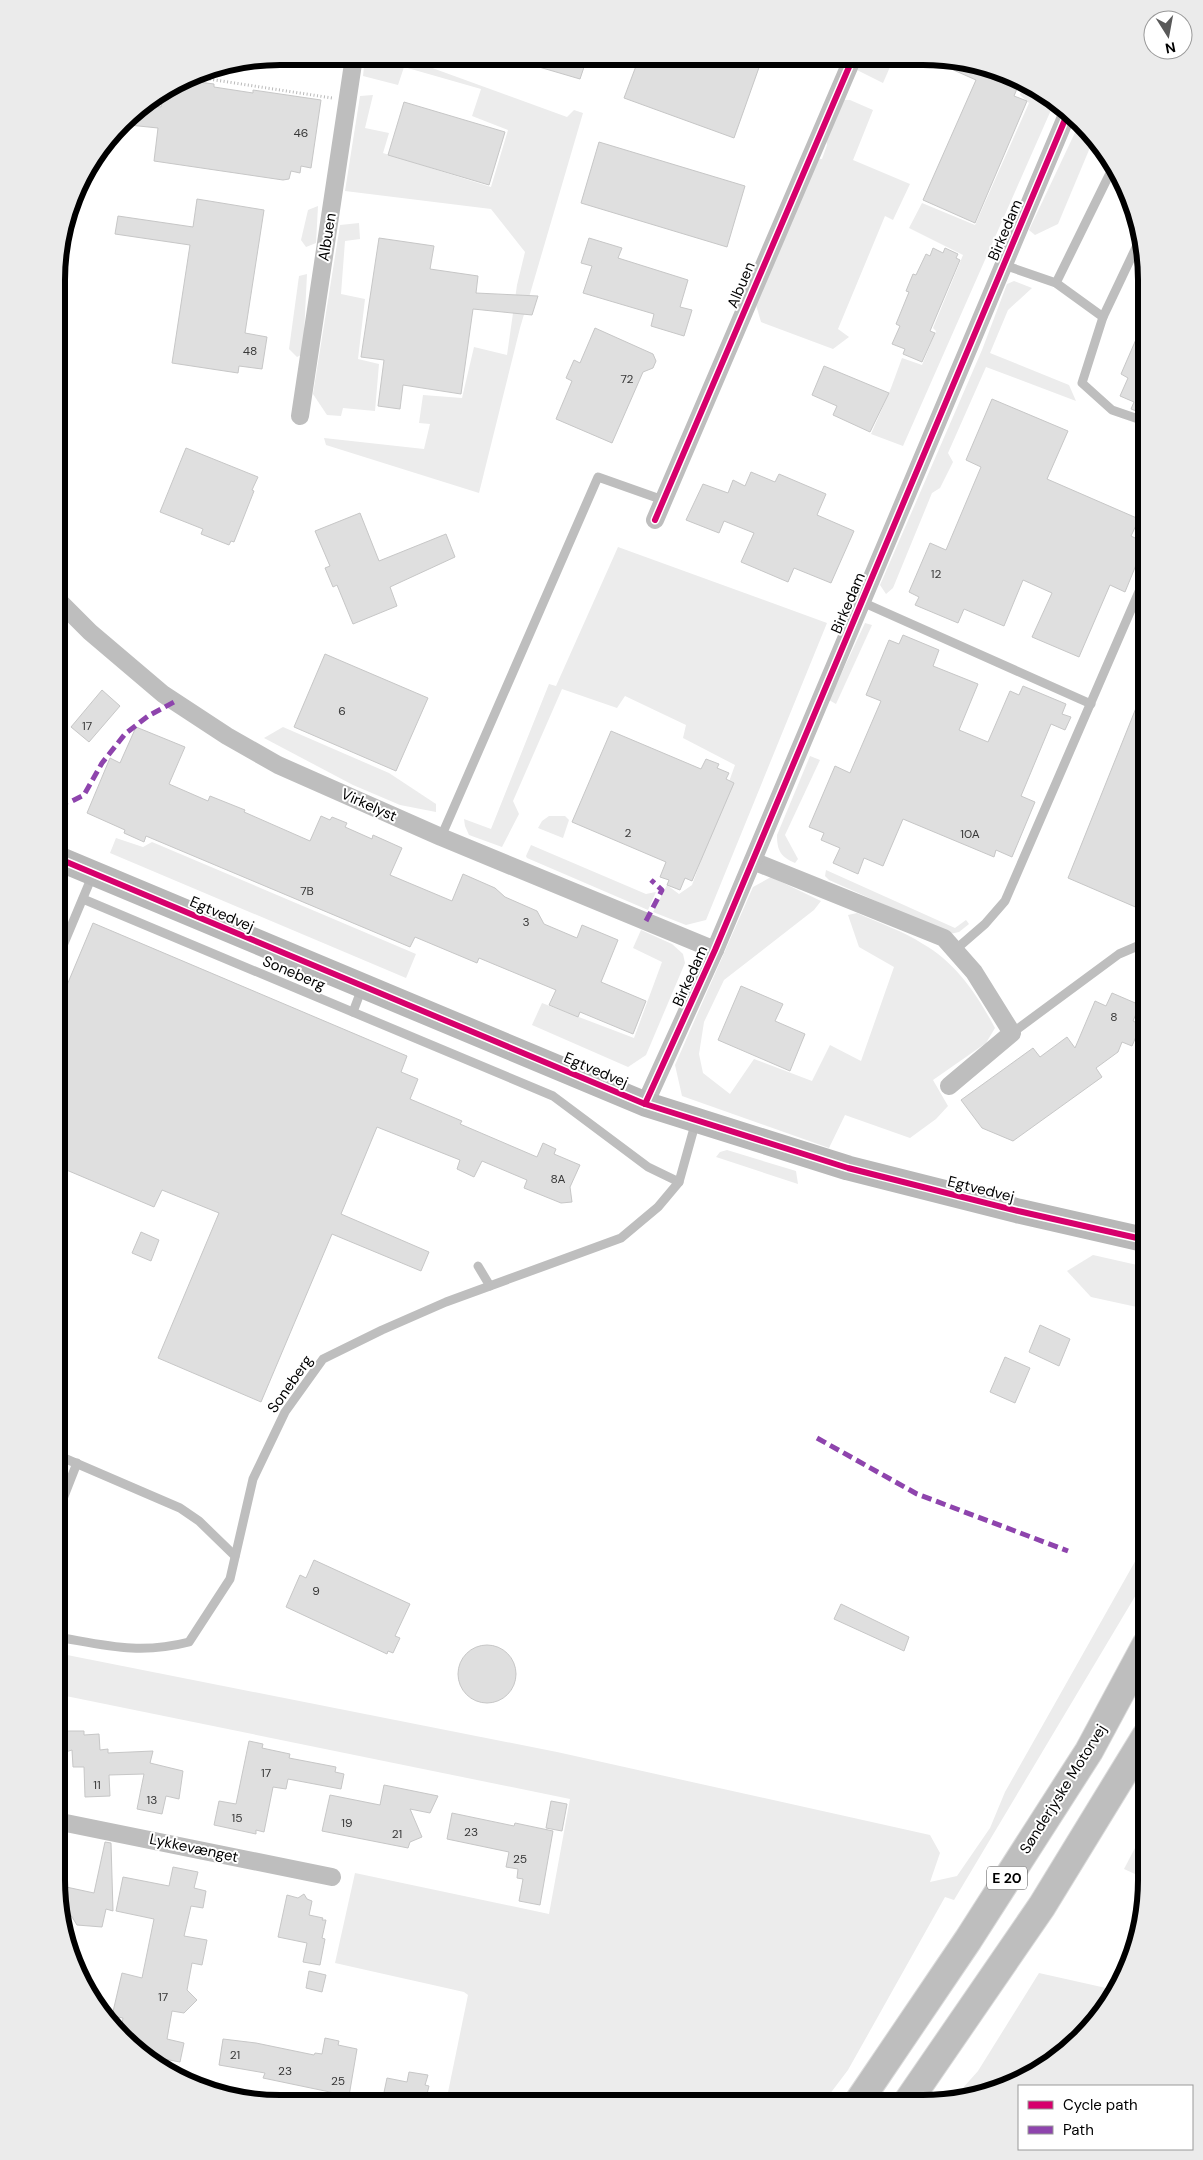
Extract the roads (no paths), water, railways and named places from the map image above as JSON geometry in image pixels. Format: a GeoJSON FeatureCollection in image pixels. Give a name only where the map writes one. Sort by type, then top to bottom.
{"type":"FeatureCollection","features":[{"type":"Feature","properties":{"kind":"highway","name":"Sønderjyske Motorvej"},"geometry":{"type":"LineString","coordinates":[[863,2095],[968,1940],[1089,1751],[1138,1660]]}},
{"type":"Feature","properties":{"kind":"highway","name":"E 20"},"geometry":{"type":"LineString","coordinates":[[912,2095],[1042,1906],[1138,1749]]}},
{"type":"Feature","properties":{"kind":"street","name":"Albuen"},"geometry":{"type":"LineString","coordinates":[[300,416],[353,65]]}},
{"type":"Feature","properties":{"kind":"street","name":"Albuen"},"geometry":{"type":"LineString","coordinates":[[655,520],[850,65]]}},
{"type":"Feature","properties":{"kind":"street","name":"Birkedam"},"geometry":{"type":"LineString","coordinates":[[645,1104],[753,861],[1065,118]]}},
{"type":"Feature","properties":{"kind":"street","name":"Virkelyst"},"geometry":{"type":"LineString","coordinates":[[65,607],[90,632],[163,694],[227,736],[278,765],[441,837],[715,950]]}},
{"type":"Feature","properties":{"kind":"street","name":"Egtvedvej"},"geometry":{"type":"LineString","coordinates":[[65,861],[645,1104],[848,1168],[1018,1211],[1138,1238]]}},
{"type":"Feature","properties":{"kind":"street"},"geometry":{"type":"LineString","coordinates":[[753,861],[944,938],[955,950],[974,972],[1012,1033],[949,1086]]}},
{"type":"Feature","properties":{"kind":"street","name":"Lykkevænget"},"geometry":{"type":"LineString","coordinates":[[65,1824],[332,1877]]}},
{"type":"Feature","properties":{"kind":"lane"},"geometry":{"type":"LineString","coordinates":[[1056,283],[1110,174]]}},
{"type":"Feature","properties":{"kind":"lane"},"geometry":{"type":"LineString","coordinates":[[1135,248],[1103,317],[1082,383],[1112,410],[1138,419]]}},
{"type":"Feature","properties":{"kind":"lane"},"geometry":{"type":"LineString","coordinates":[[1004,265],[1056,283],[1103,317]]}},
{"type":"Feature","properties":{"kind":"lane"},"geometry":{"type":"LineString","coordinates":[[441,837],[598,477],[663,500]]}},
{"type":"Feature","properties":{"kind":"lane"},"geometry":{"type":"LineString","coordinates":[[955,950],[985,924],[1005,901],[1138,594]]}},
{"type":"Feature","properties":{"kind":"lane"},"geometry":{"type":"LineString","coordinates":[[862,602],[1091,704]]}},
{"type":"Feature","properties":{"kind":"lane"},"geometry":{"type":"LineString","coordinates":[[65,940],[93,873]]}},
{"type":"Feature","properties":{"kind":"lane","name":"Soneberg"},"geometry":{"type":"LineString","coordinates":[[82,899],[553,1096],[648,1167],[679,1182]]}},
{"type":"Feature","properties":{"kind":"lane"},"geometry":{"type":"LineString","coordinates":[[1012,1033],[1118,954],[1138,945]]}},
{"type":"Feature","properties":{"kind":"lane"},"geometry":{"type":"LineString","coordinates":[[352,1012],[362,986]]}},
{"type":"Feature","properties":{"kind":"lane","name":"Soneberg"},"geometry":{"type":"LineString","coordinates":[[65,1639],[131,1650],[164,1649],[189,1642],[230,1579],[253,1479],[285,1412],[323,1359],[382,1330],[490,1286],[622,1238],[658,1208],[679,1182],[696,1120]]}},
{"type":"Feature","properties":{"kind":"lane"},"geometry":{"type":"LineString","coordinates":[[478,1266],[490,1286]]}},
{"type":"Feature","properties":{"kind":"lane"},"geometry":{"type":"LineString","coordinates":[[65,1458],[180,1508],[199,1521],[235,1556]]}},
{"type":"Feature","properties":{"kind":"lane"},"geometry":{"type":"LineString","coordinates":[[65,1494],[77,1463]]}}]}
